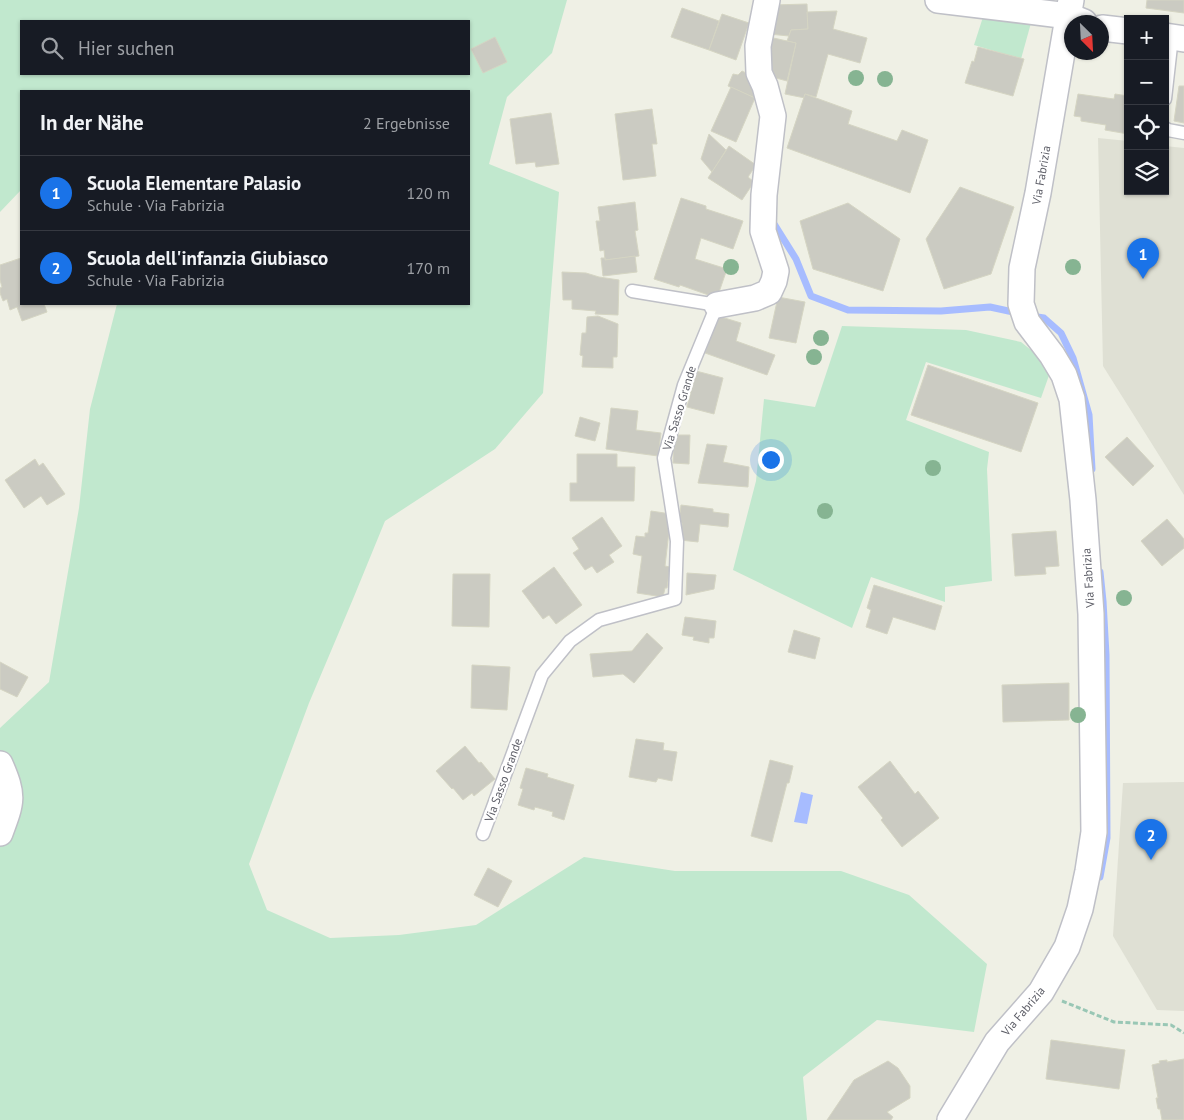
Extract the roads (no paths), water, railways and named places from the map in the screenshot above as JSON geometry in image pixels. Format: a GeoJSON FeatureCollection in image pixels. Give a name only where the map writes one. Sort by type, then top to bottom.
{"type":"FeatureCollection","features":[{"type":"Feature","properties":{"kind":"street"},"geometry":{"type":"LineString","coordinates":[[717,305],[755,298],[768,292],[774,281],[776,271],[763,231],[764,195],[773,116],[766,86],[759,74],[758,46],[767,0]]}},
{"type":"Feature","properties":{"kind":"street"},"geometry":{"type":"LineString","coordinates":[[938,0],[1074,13]]}},
{"type":"Feature","properties":{"kind":"street","name":"Via Fabrizia"},"geometry":{"type":"LineString","coordinates":[[950,1120],[997,1042],[1041,992],[1067,947],[1080,909],[1094,832],[1091,624],[1083,500],[1072,399],[1064,375],[1024,313],[1022,268],[1074,13]]}},
{"type":"Feature","properties":{"kind":"street"},"geometry":{"type":"LineString","coordinates":[[1109,29],[1124,31]]}},
{"type":"Feature","properties":{"kind":"street"},"geometry":{"type":"LineString","coordinates":[[0,764],[10,791],[9,811],[0,833]]}},
{"type":"Feature","properties":{"kind":"lane"},"geometry":{"type":"LineString","coordinates":[[1169,72],[1174,38]]}},
{"type":"Feature","properties":{"kind":"lane"},"geometry":{"type":"LineString","coordinates":[[1169,130],[1184,133]]}},
{"type":"Feature","properties":{"kind":"lane"},"geometry":{"type":"LineString","coordinates":[[632,291],[717,305]]}},
{"type":"Feature","properties":{"kind":"lane","name":"Via Sasso Grande"},"geometry":{"type":"LineString","coordinates":[[483,834],[542,675],[570,641],[599,620],[675,599],[677,542],[664,458],[684,385],[717,305]]}},
{"type":"Feature","properties":{"kind":"water"},"geometry":{"type":"Polygon","coordinates":[[[801,792],[813,795],[807,824],[794,822],[801,792]]]}},
{"type":"Feature","properties":{"kind":"waterway"},"geometry":{"type":"LineString","coordinates":[[771,219],[796,259],[811,296],[848,310],[941,311],[990,307],[1018,313]]}},
{"type":"Feature","properties":{"kind":"waterway"},"geometry":{"type":"LineString","coordinates":[[1031,316],[1044,318],[1061,333],[1073,358],[1089,415],[1092,469]]}},
{"type":"Feature","properties":{"kind":"waterway"},"geometry":{"type":"LineString","coordinates":[[1100,572],[1106,655],[1107,838],[1100,877]]}},
{"type":"Feature","properties":{"kind":"place","name":"Scuola Elementare Palasio"},"geometry":{"type":"Point","coordinates":[1143,279]}},
{"type":"Feature","properties":{"kind":"place","name":"Scuola dell'infanzia Giubiasco"},"geometry":{"type":"Point","coordinates":[1151,860]}}]}
